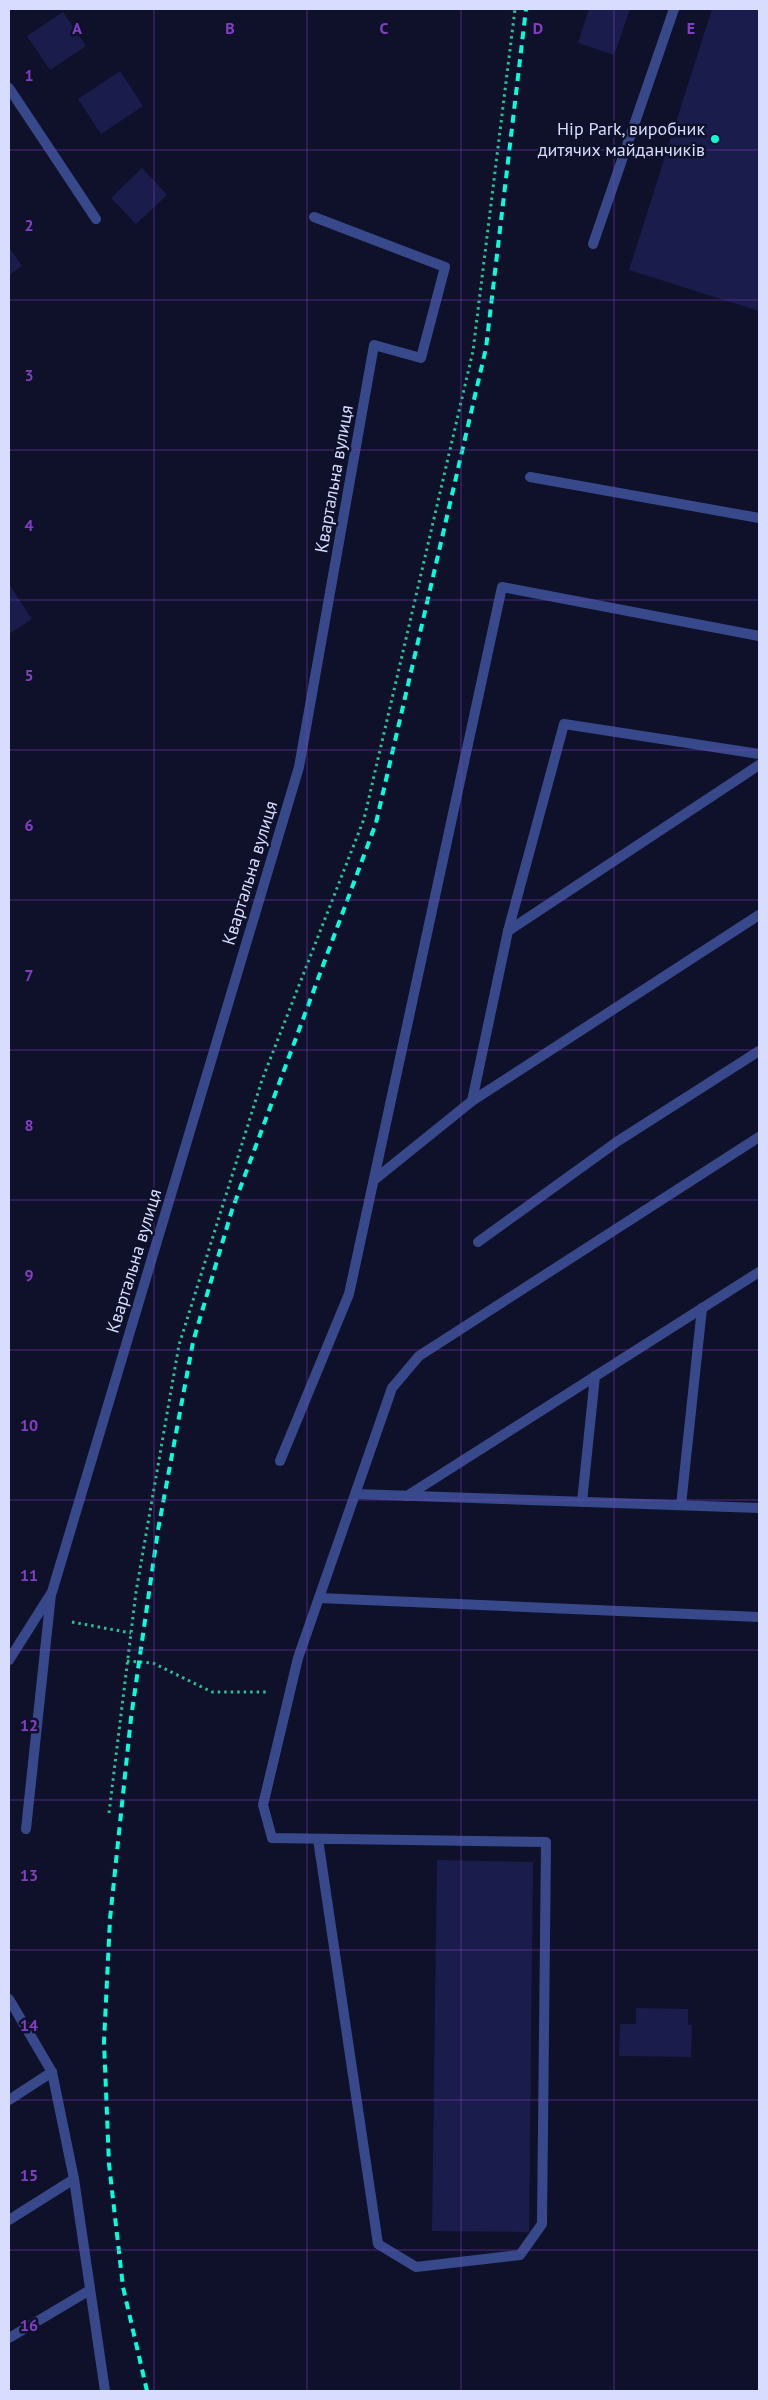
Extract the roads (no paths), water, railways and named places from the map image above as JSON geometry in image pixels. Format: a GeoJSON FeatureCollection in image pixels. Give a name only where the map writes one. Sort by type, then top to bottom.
{"type":"FeatureCollection","features":[{"type":"Feature","properties":{"kind":"street"},"geometry":{"type":"LineString","coordinates":[[594,244],[674,9]]}},
{"type":"Feature","properties":{"kind":"street"},"geometry":{"type":"LineString","coordinates":[[9,88],[96,219]]}},
{"type":"Feature","properties":{"kind":"street","name":"Квартальна вулиця"},"geometry":{"type":"LineString","coordinates":[[9,1660],[52,1592],[299,767],[374,345],[420,358],[445,267],[314,217]]}},
{"type":"Feature","properties":{"kind":"street"},"geometry":{"type":"LineString","coordinates":[[530,477],[759,518]]}},
{"type":"Feature","properties":{"kind":"street"},"geometry":{"type":"LineString","coordinates":[[280,1460],[349,1294],[502,587],[759,636]]}},
{"type":"Feature","properties":{"kind":"street"},"geometry":{"type":"LineString","coordinates":[[472,1102],[508,930],[564,724],[759,754]]}},
{"type":"Feature","properties":{"kind":"street"},"geometry":{"type":"LineString","coordinates":[[508,930],[759,765]]}},
{"type":"Feature","properties":{"kind":"street"},"geometry":{"type":"LineString","coordinates":[[374,1180],[472,1102],[759,915]]}},
{"type":"Feature","properties":{"kind":"street"},"geometry":{"type":"LineString","coordinates":[[478,1242],[618,1141],[759,1051]]}},
{"type":"Feature","properties":{"kind":"street"},"geometry":{"type":"LineString","coordinates":[[318,1839],[378,2244],[416,2267],[520,2255],[542,2224],[546,1842],[272,1838],[263,1805],[298,1658],[392,1388],[419,1356],[759,1137]]}},
{"type":"Feature","properties":{"kind":"street"},"geometry":{"type":"LineString","coordinates":[[407,1496],[759,1272]]}},
{"type":"Feature","properties":{"kind":"street"},"geometry":{"type":"LineString","coordinates":[[681,1505],[702,1308]]}},
{"type":"Feature","properties":{"kind":"street"},"geometry":{"type":"LineString","coordinates":[[582,1502],[595,1376]]}},
{"type":"Feature","properties":{"kind":"street"},"geometry":{"type":"LineString","coordinates":[[356,1494],[759,1508]]}},
{"type":"Feature","properties":{"kind":"street"},"geometry":{"type":"LineString","coordinates":[[26,1829],[52,1592]]}},
{"type":"Feature","properties":{"kind":"street"},"geometry":{"type":"LineString","coordinates":[[319,1598],[759,1618]]}},
{"type":"Feature","properties":{"kind":"street"},"geometry":{"type":"LineString","coordinates":[[9,1999],[52,2072],[74,2179],[105,2391]]}},
{"type":"Feature","properties":{"kind":"street"},"geometry":{"type":"LineString","coordinates":[[9,2100],[52,2072]]}},
{"type":"Feature","properties":{"kind":"street"},"geometry":{"type":"LineString","coordinates":[[9,2220],[74,2179]]}},
{"type":"Feature","properties":{"kind":"street"},"geometry":{"type":"LineString","coordinates":[[9,2338],[90,2290]]}},
{"type":"Feature","properties":{"kind":"railway"},"geometry":{"type":"LineString","coordinates":[[147,2391],[123,2287],[109,2164],[104,2042],[110,1919],[131,1718],[158,1530],[193,1342],[232,1210],[376,823],[486,348],[526,9]]}},
{"type":"Feature","properties":{"kind":"place","name":"Hip Park, виробник дитячих майданчиків"},"geometry":{"type":"Point","coordinates":[715,139]}}]}
